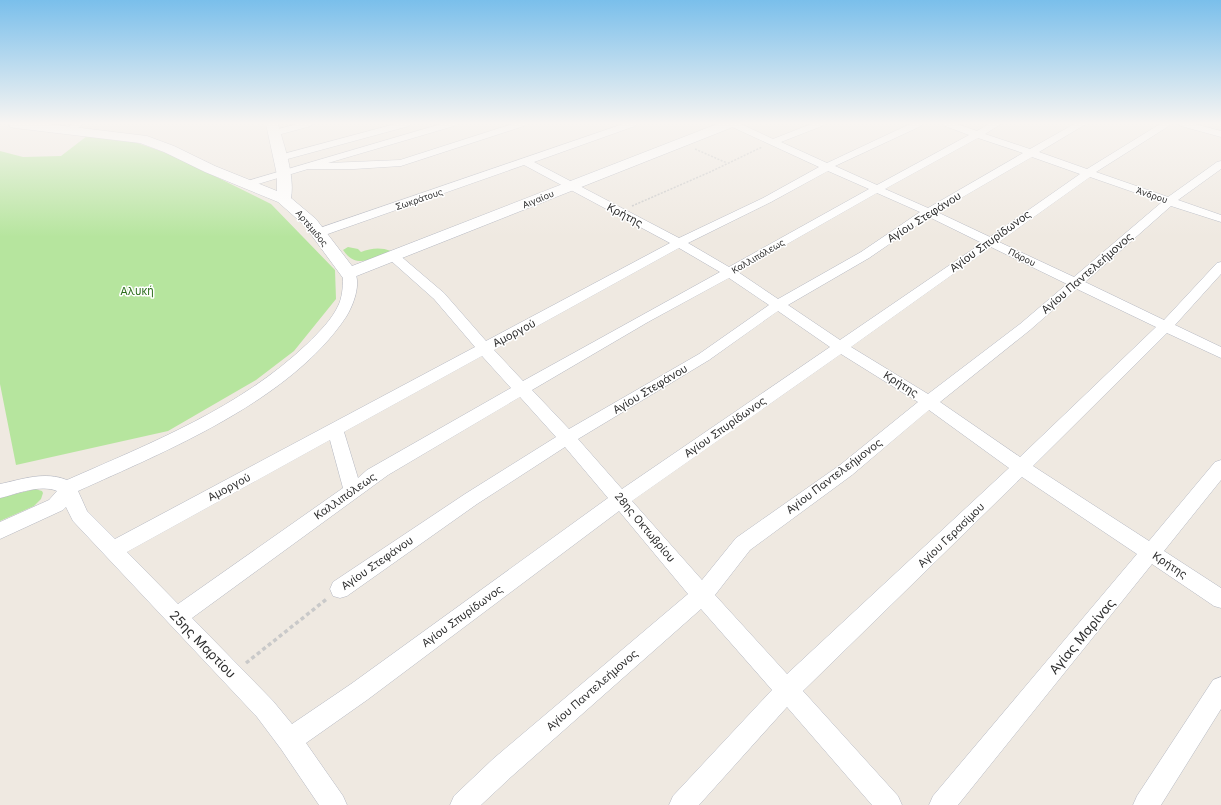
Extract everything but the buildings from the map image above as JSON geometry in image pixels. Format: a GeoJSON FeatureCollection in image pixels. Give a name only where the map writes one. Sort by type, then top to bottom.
{"type":"FeatureCollection","features":[{"type":"Feature","properties":{"kind":"main road","name":"Αρτέμιδος"},"geometry":{"type":"LineString","coordinates":[[195,162],[283,199],[300,212],[318,233],[348,274]]}},
{"type":"Feature","properties":{"kind":"main road"},"geometry":{"type":"LineString","coordinates":[[281,162],[285,172],[286,191],[283,199]]}},
{"type":"Feature","properties":{"kind":"main road","name":"Αιγαίου"},"geometry":{"type":"LineString","coordinates":[[348,274],[633,162]]}},
{"type":"Feature","properties":{"kind":"street"},"geometry":{"type":"LineString","coordinates":[[248,184],[324,162]]}},
{"type":"Feature","properties":{"kind":"street"},"geometry":{"type":"LineString","coordinates":[[309,166],[367,165],[405,162]]}},
{"type":"Feature","properties":{"kind":"street","name":"Κρήτης"},"geometry":{"type":"LineString","coordinates":[[525,162],[679,243],[729,272],[839,346],[929,402],[1021,468],[1221,599]]}},
{"type":"Feature","properties":{"kind":"street","name":"Σωκράτους"},"geometry":{"type":"LineString","coordinates":[[318,233],[525,162]]}},
{"type":"Feature","properties":{"kind":"street","name":"Πάρου"},"geometry":{"type":"LineString","coordinates":[[818,162],[928,212],[1221,353]]}},
{"type":"Feature","properties":{"kind":"street","name":"Αμοργού"},"geometry":{"type":"LineString","coordinates":[[113,550],[679,243],[767,200],[838,162]]}},
{"type":"Feature","properties":{"kind":"street","name":"Καλλιπόλεως"},"geometry":{"type":"LineString","coordinates":[[177,617],[373,475],[523,390],[643,319],[927,162]]}},
{"type":"Feature","properties":{"kind":"street","name":"Αγίου Στεφάνου"},"geometry":{"type":"LineString","coordinates":[[340,589],[471,499],[567,438],[704,356],[778,305],[865,255],[928,212],[1014,162]]}},
{"type":"Feature","properties":{"kind":"street","name":"Άνδρου"},"geometry":{"type":"LineString","coordinates":[[1057,162],[1221,219]]}},
{"type":"Feature","properties":{"kind":"street","name":"Αγίου Σπυρίδωνος"},"geometry":{"type":"LineString","coordinates":[[290,740],[328,712],[359,692],[621,499],[750,410],[839,346],[991,242],[1037,207],[1106,162]]}},
{"type":"Feature","properties":{"kind":"street","name":"Αγίου Παντελεήμονος"},"geometry":{"type":"LineString","coordinates":[[463,805],[502,768],[702,595],[743,544],[846,470],[929,402],[1025,327],[1170,201],[1221,164]]}},
{"type":"Feature","properties":{"kind":"street","name":"28ης Οκτωβρίου"},"geometry":{"type":"LineString","coordinates":[[393,256],[439,296],[484,349],[567,438],[621,499],[702,595],[889,805]]}},
{"type":"Feature","properties":{"kind":"street","name":"Αγίου Γερασίμου"},"geometry":{"type":"LineString","coordinates":[[682,805],[787,690],[1021,468],[1166,326],[1221,266]]}},
{"type":"Feature","properties":{"kind":"street"},"geometry":{"type":"LineString","coordinates":[[0,530],[56,505],[64,497],[67,488],[195,430],[238,404],[297,363],[330,329],[341,313],[348,298],[350,284],[348,274]]}},
{"type":"Feature","properties":{"kind":"street"},"geometry":{"type":"LineString","coordinates":[[335,429],[352,490]]}},
{"type":"Feature","properties":{"kind":"street","name":"Αγίας Μαρίνας"},"geometry":{"type":"LineString","coordinates":[[942,805],[1152,553],[1221,467]]}},
{"type":"Feature","properties":{"kind":"street"},"geometry":{"type":"LineString","coordinates":[[0,492],[46,482],[56,483],[67,488]]}},
{"type":"Feature","properties":{"kind":"street","name":"25ης Μαρτίου"},"geometry":{"type":"LineString","coordinates":[[67,488],[80,516],[265,710],[290,740],[334,805]]}},
{"type":"Feature","properties":{"kind":"street"},"geometry":{"type":"LineString","coordinates":[[1146,805],[1221,688]]}},
{"type":"Feature","properties":{"kind":"path"},"geometry":{"type":"LineString","coordinates":[[618,212],[710,172],[730,162]]}},
{"type":"Feature","properties":{"kind":"path","name":"Αγίου Στεφάνου"},"geometry":{"type":"LineString","coordinates":[[232,674],[340,589]]}},
{"type":"Feature","properties":{"kind":"green space","name":"Αλυκή"},"geometry":{"type":"Polygon","coordinates":[[[0,162],[185,162],[271,204],[335,270],[336,299],[294,351],[256,380],[168,431],[16,465],[0,384],[0,162]]]}},
{"type":"Feature","properties":{"kind":"green space"},"geometry":{"type":"Polygon","coordinates":[[[348,247],[358,249],[361,252],[376,248],[391,251],[366,261],[359,261],[348,256],[343,250],[348,247]]]}},
{"type":"Feature","properties":{"kind":"green space"},"geometry":{"type":"Polygon","coordinates":[[[35,489],[42,491],[43,493],[41,499],[34,506],[0,521],[0,498],[35,489]]]}}]}
